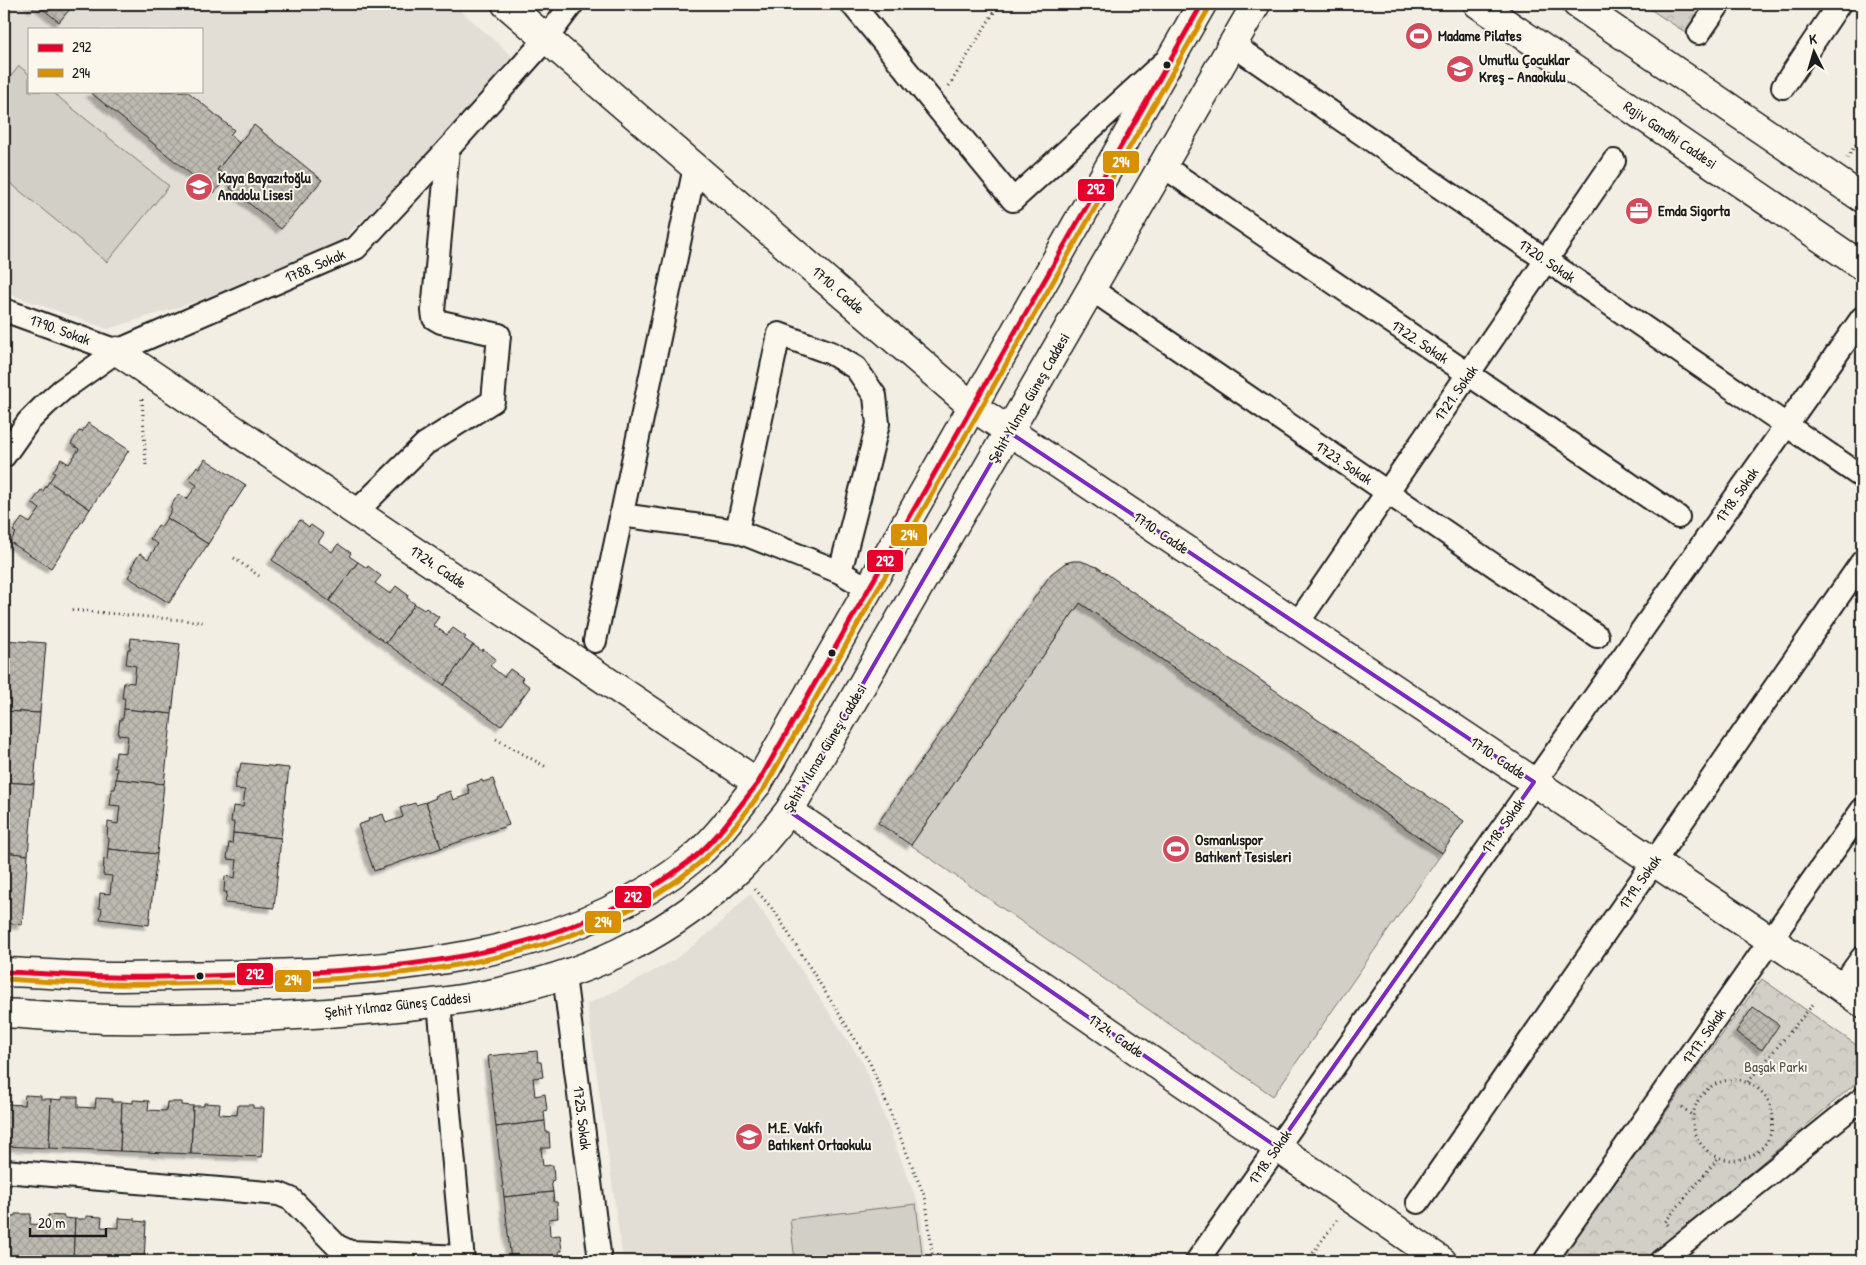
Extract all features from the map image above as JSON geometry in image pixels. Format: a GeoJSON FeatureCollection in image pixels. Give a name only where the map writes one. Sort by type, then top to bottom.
{"type":"FeatureCollection","features":[{"type":"Feature","properties":{"kind":"main road","name":"1710. Cadde"},"geometry":{"type":"LineString","coordinates":[[506,4],[973,407],[1845,990]]}},
{"type":"Feature","properties":{"kind":"main road"},"geometry":{"type":"LineString","coordinates":[[4,972],[110,977],[294,974],[448,959],[532,941],[574,926],[616,907],[661,882],[693,859],[758,783],[1202,4]]}},
{"type":"Feature","properties":{"kind":"main road","name":"Şehit Yılmaz Güneş Caddesi"},"geometry":{"type":"LineString","coordinates":[[4,1013],[109,1019],[292,1016],[439,1003],[496,993],[564,975],[604,960],[633,946],[684,914],[738,870],[789,811],[1256,4]]}},
{"type":"Feature","properties":{"kind":"main road","name":"Rajiv Gandhi Caddesi"},"geometry":{"type":"LineString","coordinates":[[1478,4],[1862,266]]}},
{"type":"Feature","properties":{"kind":"main road"},"geometry":{"type":"LineString","coordinates":[[1576,4],[1862,198]]}},
{"type":"Feature","properties":{"kind":"main road","name":"1724. Cadde"},"geometry":{"type":"LineString","coordinates":[[117,350],[758,783]]}},
{"type":"Feature","properties":{"kind":"main road","name":"1724. Cadde"},"geometry":{"type":"LineString","coordinates":[[789,811],[1442,1261]]}},
{"type":"Feature","properties":{"kind":"street","name":"1788. Sokak"},"geometry":{"type":"LineString","coordinates":[[4,456],[28,422],[45,405],[62,390],[117,350],[356,248],[448,149],[546,38],[572,4]]}},
{"type":"Feature","properties":{"kind":"street"},"geometry":{"type":"LineString","coordinates":[[852,4],[1012,200],[1174,53]]}},
{"type":"Feature","properties":{"kind":"street"},"geometry":{"type":"LineString","coordinates":[[1700,33],[1719,4]]}},
{"type":"Feature","properties":{"kind":"street"},"geometry":{"type":"LineString","coordinates":[[1783,87],[1839,4]]}},
{"type":"Feature","properties":{"kind":"street","name":"1720. Sokak"},"geometry":{"type":"LineString","coordinates":[[1232,45],[1862,476]]}},
{"type":"Feature","properties":{"kind":"street"},"geometry":{"type":"LineString","coordinates":[[356,512],[425,444],[493,401],[499,335],[441,322],[434,318],[433,311],[448,149]]}},
{"type":"Feature","properties":{"kind":"street","name":"1721. Sokak"},"geometry":{"type":"LineString","coordinates":[[1297,624],[1614,161]]}},
{"type":"Feature","properties":{"kind":"street","name":"1722. Sokak"},"geometry":{"type":"LineString","coordinates":[[1163,166],[1678,517]]}},
{"type":"Feature","properties":{"kind":"street"},"geometry":{"type":"LineString","coordinates":[[595,641],[695,167]]}},
{"type":"Feature","properties":{"kind":"street","name":"1723. Sokak"},"geometry":{"type":"LineString","coordinates":[[1091,289],[1597,636]]}},
{"type":"Feature","properties":{"kind":"street","name":"1790. Sokak"},"geometry":{"type":"LineString","coordinates":[[4,310],[117,350]]}},
{"type":"Feature","properties":{"kind":"street","name":"1718. Sokak"},"geometry":{"type":"LineString","coordinates":[[1197,1261],[1862,318]]}},
{"type":"Feature","properties":{"kind":"street"},"geometry":{"type":"LineString","coordinates":[[737,531],[779,334],[831,353],[856,368],[876,396],[878,424],[840,572]]}},
{"type":"Feature","properties":{"kind":"street"},"geometry":{"type":"LineString","coordinates":[[621,515],[737,531],[840,572],[869,589]]}},
{"type":"Feature","properties":{"kind":"street","name":"1719. Sokak"},"geometry":{"type":"LineString","coordinates":[[1418,1202],[1862,562]]}},
{"type":"Feature","properties":{"kind":"street","name":"1717. Sokak"},"geometry":{"type":"LineString","coordinates":[[1545,1261],[1862,810]]}},
{"type":"Feature","properties":{"kind":"street"},"geometry":{"type":"LineString","coordinates":[[1845,990],[1862,958]]}},
{"type":"Feature","properties":{"kind":"street","name":"1725. Sokak"},"geometry":{"type":"LineString","coordinates":[[564,975],[600,1261]]}},
{"type":"Feature","properties":{"kind":"street"},"geometry":{"type":"LineString","coordinates":[[4,1171],[280,1194],[291,1199],[343,1250],[462,1259],[439,1003]]}},
{"type":"Feature","properties":{"kind":"street"},"geometry":{"type":"LineString","coordinates":[[1661,1261],[1862,1099]]}},
{"type":"Feature","properties":{"kind":"path"},"geometry":{"type":"LineString","coordinates":[[936,107],[999,4]]}},
{"type":"Feature","properties":{"kind":"path"},"geometry":{"type":"LineString","coordinates":[[140,366],[146,465]]}},
{"type":"Feature","properties":{"kind":"path"},"geometry":{"type":"LineString","coordinates":[[234,558],[259,576]]}},
{"type":"Feature","properties":{"kind":"path"},"geometry":{"type":"LineString","coordinates":[[72,610],[204,622]]}},
{"type":"Feature","properties":{"kind":"path"},"geometry":{"type":"LineString","coordinates":[[496,739],[548,768]]}},
{"type":"Feature","properties":{"kind":"path"},"geometry":{"type":"LineString","coordinates":[[738,870],[776,912],[870,1062],[926,1200],[933,1261]]}},
{"type":"Feature","properties":{"kind":"path"},"geometry":{"type":"LineString","coordinates":[[1748,1082],[1845,990]]}},
{"type":"Feature","properties":{"kind":"path"},"geometry":{"type":"LineString","coordinates":[[1722,1081],[1748,1082],[1760,1089],[1769,1100],[1773,1113],[1773,1127],[1768,1140],[1759,1151],[1747,1157],[1733,1160],[1719,1157],[1698,1140],[1694,1126],[1695,1107],[1701,1095],[1711,1086],[1722,1081]]}},
{"type":"Feature","properties":{"kind":"path"},"geometry":{"type":"LineString","coordinates":[[1684,1242],[1665,1222],[1719,1157]]}},
{"type":"Feature","properties":{"kind":"path"},"geometry":{"type":"LineString","coordinates":[[1307,1261],[1352,1199]]}},
{"type":"Feature","properties":{"kind":"highlighted area"},"geometry":{"type":"Polygon","coordinates":[[[1009,432],[1534,782],[1277,1147],[789,811],[1009,432]]]}},
{"type":"Feature","properties":{"kind":"shaded area","name":"Kaya Bayazıtoğlu Anadolu Lisesi"},"geometry":{"type":"Polygon","coordinates":[[[4,4],[453,4],[512,56],[450,133],[340,242],[253,284],[108,329],[4,292],[4,4]]]}},
{"type":"Feature","properties":{"kind":"shaded area","name":"M.E. Vakfı Batıkent Ortaokulu"},"geometry":{"type":"Polygon","coordinates":[[[750,893],[864,1065],[920,1208],[926,1261],[623,1261],[587,1004],[628,985],[674,960],[712,931],[750,893]]]}},
{"type":"Feature","properties":{"kind":"green space"},"geometry":{"type":"Polygon","coordinates":[[[1642,4],[1708,4],[1688,34],[1642,4]]]}},
{"type":"Feature","properties":{"kind":"green space"},"geometry":{"type":"Polygon","coordinates":[[[19,66],[28,73],[28,92],[52,92],[169,186],[107,262],[4,178],[4,85],[19,66]]]}},
{"type":"Feature","properties":{"kind":"green space","name":"Osmanlıspor Batıkent Tesisleri"},"geometry":{"type":"Polygon","coordinates":[[[1080,603],[1442,853],[1273,1096],[911,845],[1080,603]]]}},
{"type":"Feature","properties":{"kind":"green space","name":"Başak Parkı"},"geometry":{"type":"Polygon","coordinates":[[[1762,979],[1862,1049],[1862,1078],[1646,1261],[1559,1261],[1762,979]]]}},
{"type":"Feature","properties":{"kind":"green space"},"geometry":{"type":"Polygon","coordinates":[[[916,1204],[923,1261],[795,1261],[790,1219],[916,1204]]]}},
{"type":"Feature","properties":{"kind":"building"},"geometry":{"type":"Polygon","coordinates":[[[29,4],[37,4],[34,8],[29,4]]]}},
{"type":"Feature","properties":{"kind":"building"},"geometry":{"type":"Polygon","coordinates":[[[37,4],[74,4],[59,22],[37,4]]]}},
{"type":"Feature","properties":{"kind":"building"},"geometry":{"type":"Polygon","coordinates":[[[90,92],[188,92],[234,130],[230,135],[239,143],[217,170],[227,178],[214,193],[90,92]]]}},
{"type":"Feature","properties":{"kind":"building"},"geometry":{"type":"Polygon","coordinates":[[[254,125],[322,180],[281,229],[230,188],[234,183],[217,170],[254,125]]]}},
{"type":"Feature","properties":{"kind":"building"},"geometry":{"type":"Polygon","coordinates":[[[88,423],[129,450],[90,509],[49,482],[61,459],[69,464],[79,449],[71,444],[79,431],[82,432],[88,423]]]}},
{"type":"Feature","properties":{"kind":"building"},"geometry":{"type":"Polygon","coordinates":[[[205,459],[246,485],[208,544],[167,518],[172,509],[170,507],[179,494],[187,499],[197,485],[188,479],[197,466],[200,468],[205,459]]]}},
{"type":"Feature","properties":{"kind":"building"},"geometry":{"type":"Polygon","coordinates":[[[49,482],[90,509],[51,568],[10,542],[16,533],[13,531],[22,518],[30,523],[40,509],[32,503],[49,482]]]}},
{"type":"Feature","properties":{"kind":"building"},"geometry":{"type":"Polygon","coordinates":[[[167,518],[208,544],[169,603],[128,577],[134,568],[131,567],[140,553],[148,559],[158,544],[150,539],[158,525],[161,527],[167,518]]]}},
{"type":"Feature","properties":{"kind":"building"},"geometry":{"type":"Polygon","coordinates":[[[300,520],[309,527],[311,525],[324,534],[318,542],[332,552],[338,544],[351,553],[349,556],[358,562],[329,601],[272,560],[300,520]]]}},
{"type":"Feature","properties":{"kind":"building"},"geometry":{"type":"Polygon","coordinates":[[[1081,561],[1097,567],[1464,821],[1442,853],[1080,603],[911,845],[878,823],[1051,574],[1065,563],[1081,561]]]}},
{"type":"Feature","properties":{"kind":"building"},"geometry":{"type":"Polygon","coordinates":[[[358,562],[367,568],[368,566],[381,576],[375,583],[390,594],[396,586],[408,595],[407,598],[415,604],[386,643],[329,601],[358,562]]]}},
{"type":"Feature","properties":{"kind":"building"},"geometry":{"type":"Polygon","coordinates":[[[415,604],[424,610],[426,608],[439,617],[433,625],[447,635],[453,628],[466,637],[464,639],[473,645],[444,685],[386,643],[415,604]]]}},
{"type":"Feature","properties":{"kind":"building"},"geometry":{"type":"Polygon","coordinates":[[[131,638],[180,644],[172,714],[124,709],[125,698],[122,698],[124,682],[134,683],[136,666],[126,664],[131,638]]]}},
{"type":"Feature","properties":{"kind":"building"},"geometry":{"type":"Polygon","coordinates":[[[4,640],[46,643],[40,713],[4,711],[4,640]]]}},
{"type":"Feature","properties":{"kind":"building"},"geometry":{"type":"Polygon","coordinates":[[[473,645],[482,651],[483,649],[496,659],[490,666],[504,677],[510,669],[523,678],[521,680],[530,687],[501,726],[444,685],[473,645]]]}},
{"type":"Feature","properties":{"kind":"building"},"geometry":{"type":"Polygon","coordinates":[[[124,709],[172,714],[164,784],[116,779],[117,768],[114,768],[116,752],[126,753],[128,736],[118,735],[120,719],[123,719],[124,709]]]}},
{"type":"Feature","properties":{"kind":"building"},"geometry":{"type":"Polygon","coordinates":[[[4,711],[40,713],[34,784],[4,782],[4,711]]]}},
{"type":"Feature","properties":{"kind":"building"},"geometry":{"type":"Polygon","coordinates":[[[241,763],[289,768],[281,838],[233,833],[234,822],[231,822],[233,806],[243,807],[245,790],[235,789],[237,773],[239,773],[241,763]]]}},
{"type":"Feature","properties":{"kind":"building"},"geometry":{"type":"Polygon","coordinates":[[[116,779],[164,784],[157,854],[108,849],[108,822],[118,824],[120,806],[110,805],[112,789],[115,789],[116,779]]]}},
{"type":"Feature","properties":{"kind":"building"},"geometry":{"type":"Polygon","coordinates":[[[493,779],[509,825],[441,848],[426,802],[436,798],[435,796],[450,791],[453,800],[470,794],[467,785],[493,779]]]}},
{"type":"Feature","properties":{"kind":"building"},"geometry":{"type":"Polygon","coordinates":[[[4,782],[34,784],[28,855],[4,852],[4,782]]]}},
{"type":"Feature","properties":{"kind":"building"},"geometry":{"type":"Polygon","coordinates":[[[426,802],[441,848],[374,871],[358,825],[383,814],[386,823],[403,817],[400,808],[426,802]]]}},
{"type":"Feature","properties":{"kind":"building"},"geometry":{"type":"Polygon","coordinates":[[[233,833],[281,838],[274,908],[225,903],[227,892],[224,892],[225,876],[235,878],[237,860],[227,859],[229,843],[232,844],[233,833]]]}},
{"type":"Feature","properties":{"kind":"building"},"geometry":{"type":"Polygon","coordinates":[[[108,849],[157,854],[149,925],[100,919],[102,909],[99,908],[100,893],[110,894],[112,876],[103,875],[104,859],[107,860],[108,849]]]}},
{"type":"Feature","properties":{"kind":"building"},"geometry":{"type":"Polygon","coordinates":[[[4,852],[28,855],[22,925],[4,923],[4,852]]]}},
{"type":"Feature","properties":{"kind":"building"},"geometry":{"type":"Polygon","coordinates":[[[1753,1007],[1779,1025],[1762,1050],[1736,1032],[1753,1007]]]}},
{"type":"Feature","properties":{"kind":"building"},"geometry":{"type":"Polygon","coordinates":[[[537,1051],[543,1077],[533,1078],[535,1096],[545,1094],[547,1110],[544,1111],[545,1121],[496,1127],[488,1056],[537,1051]]]}},
{"type":"Feature","properties":{"kind":"building"},"geometry":{"type":"Polygon","coordinates":[[[4,1095],[7,1095],[7,1104],[24,1105],[25,1095],[41,1096],[41,1099],[51,1099],[49,1148],[4,1146],[4,1095]]]}},
{"type":"Feature","properties":{"kind":"building"},"geometry":{"type":"Polygon","coordinates":[[[62,1097],[78,1097],[78,1107],[95,1108],[96,1098],[112,1099],[112,1102],[122,1102],[120,1151],[49,1148],[51,1099],[62,1100],[62,1097]]]}},
{"type":"Feature","properties":{"kind":"building"},"geometry":{"type":"Polygon","coordinates":[[[133,1100],[149,1101],[148,1110],[166,1111],[167,1102],[182,1102],[182,1105],[193,1106],[191,1154],[120,1151],[122,1102],[133,1103],[133,1100]]]}},
{"type":"Feature","properties":{"kind":"building"},"geometry":{"type":"Polygon","coordinates":[[[204,1103],[220,1104],[219,1114],[237,1115],[238,1105],[253,1105],[253,1108],[264,1108],[262,1157],[191,1154],[193,1106],[204,1106],[204,1103]]]}},
{"type":"Feature","properties":{"kind":"building"},"geometry":{"type":"Polygon","coordinates":[[[545,1121],[546,1132],[549,1132],[550,1148],[541,1148],[543,1166],[553,1165],[554,1180],[551,1181],[553,1192],[504,1197],[496,1127],[545,1121]]]}},
{"type":"Feature","properties":{"kind":"building"},"geometry":{"type":"Polygon","coordinates":[[[553,1192],[554,1202],[557,1202],[558,1218],[549,1219],[550,1236],[560,1235],[562,1251],[559,1251],[560,1261],[511,1261],[504,1197],[553,1192]]]}},
{"type":"Feature","properties":{"kind":"building"},"geometry":{"type":"Polygon","coordinates":[[[15,1214],[31,1214],[30,1224],[48,1225],[48,1215],[75,1219],[73,1261],[4,1261],[4,1216],[15,1216],[15,1214]]]}},
{"type":"Feature","properties":{"kind":"building"},"geometry":{"type":"Polygon","coordinates":[[[86,1216],[102,1217],[101,1227],[119,1228],[119,1218],[146,1222],[144,1261],[73,1261],[75,1219],[86,1219],[86,1216]]]}},
{"type":"Feature","properties":{"kind":"transit line","name":"292"},"geometry":{"type":"LineString","coordinates":[[4,972],[110,977],[186,977],[317,972],[431,961],[487,951],[541,937],[594,917],[644,892],[701,852],[719,833],[758,783],[1202,4]]}},
{"type":"Feature","properties":{"kind":"transit line","name":"294"},"geometry":{"type":"LineString","coordinates":[[4,979],[98,984],[259,982],[373,976],[431,969],[489,959],[545,944],[599,924],[650,898],[697,865],[725,838],[765,787],[1209,8]]}},
{"type":"Feature","properties":{"kind":"place","name":"Madame Pilates"},"geometry":{"type":"Point","coordinates":[1419,36]}},
{"type":"Feature","properties":{"kind":"place","name":"Umutlu Çocuklar Kreş - Anaokulu"},"geometry":{"type":"Point","coordinates":[1460,69]}},
{"type":"Feature","properties":{"kind":"place","name":"Kaya Bayazıtoğlu Anadolu Lisesi"},"geometry":{"type":"Point","coordinates":[199,187]}},
{"type":"Feature","properties":{"kind":"place","name":"Emda Sigorta"},"geometry":{"type":"Point","coordinates":[1639,211]}},
{"type":"Feature","properties":{"kind":"place","name":"Osmanlıspor Batıkent Tesisleri"},"geometry":{"type":"Point","coordinates":[1176,849]}},
{"type":"Feature","properties":{"kind":"place","name":"M.E. Vakfı Batıkent Ortaokulu"},"geometry":{"type":"Point","coordinates":[749,1137]}}]}
